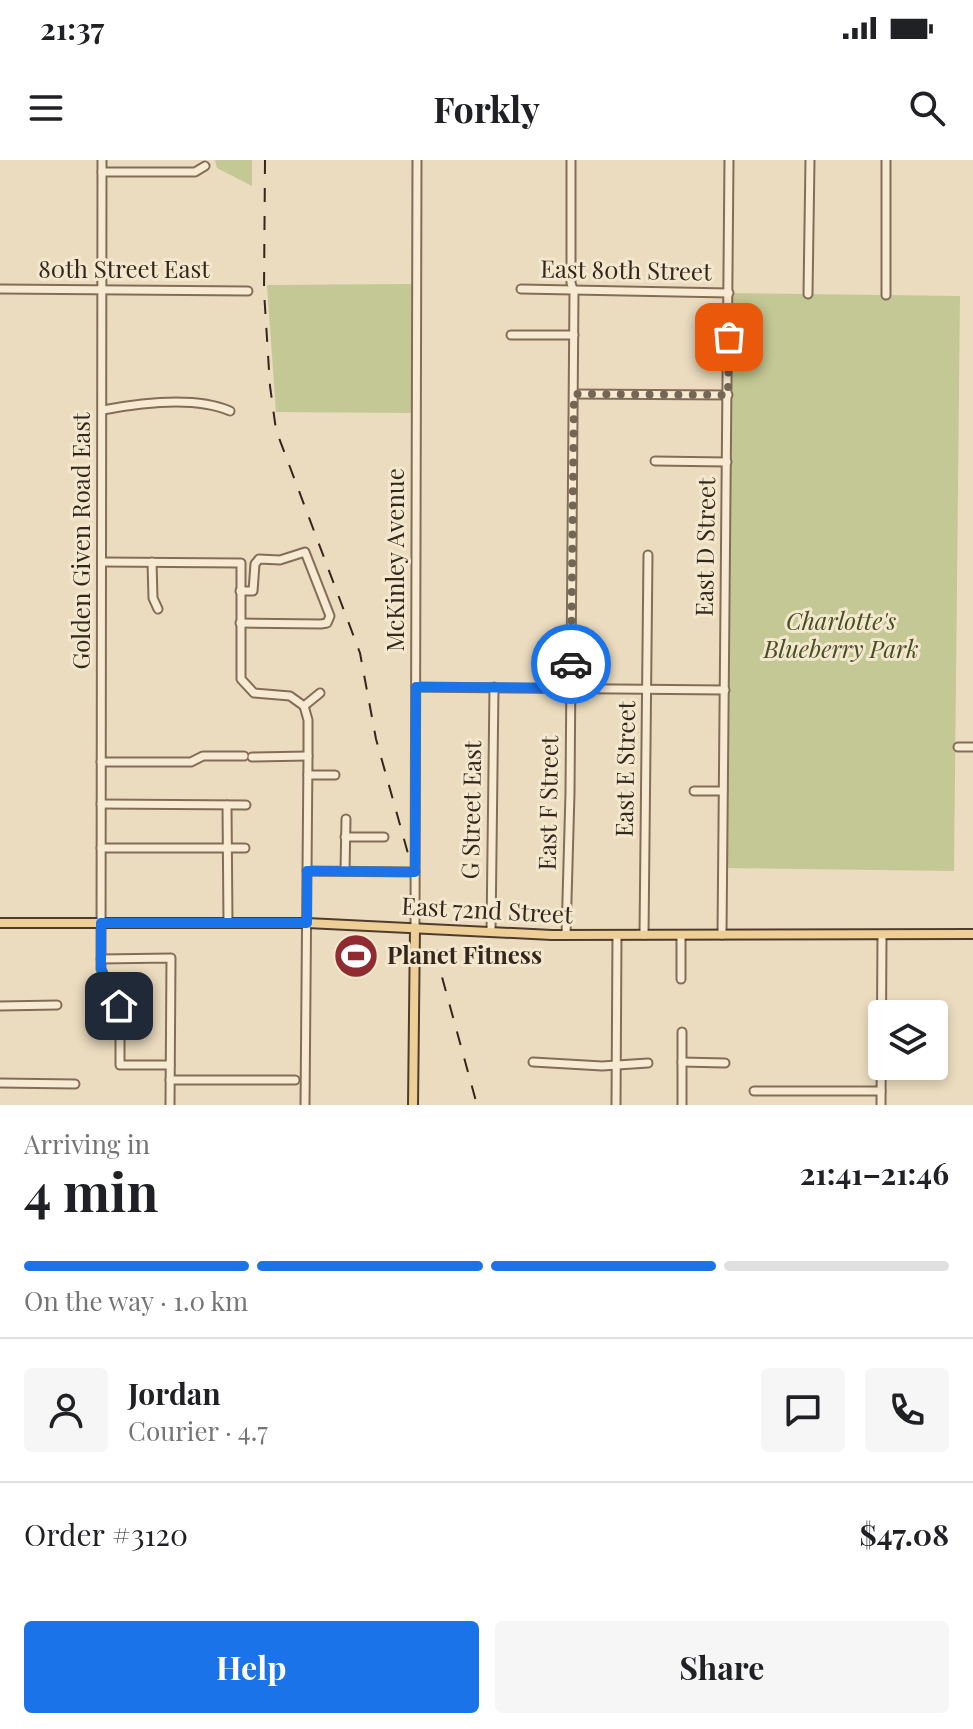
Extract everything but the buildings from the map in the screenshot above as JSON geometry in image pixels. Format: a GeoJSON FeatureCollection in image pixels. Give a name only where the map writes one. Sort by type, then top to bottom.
{"type":"FeatureCollection","features":[{"type":"Feature","properties":{"kind":"main road","name":"East 72nd Street"},"geometry":{"type":"LineString","coordinates":[[0,923],[307,923],[566,935],[973,934]]}},
{"type":"Feature","properties":{"kind":"main road","name":"McKinley Avenue"},"geometry":{"type":"LineString","coordinates":[[413,1105],[415,927]]}},
{"type":"Feature","properties":{"kind":"street","name":"Golden Given Road East"},"geometry":{"type":"LineString","coordinates":[[102,160],[101,959],[103,975],[120,1010],[120,1065],[170,1065]]}},
{"type":"Feature","properties":{"kind":"street","name":"McKinley Avenue"},"geometry":{"type":"LineString","coordinates":[[415,927],[417,160]]}},
{"type":"Feature","properties":{"kind":"street","name":"East F Street"},"geometry":{"type":"LineString","coordinates":[[566,935],[574,394],[571,160]]}},
{"type":"Feature","properties":{"kind":"street","name":"East D Street"},"geometry":{"type":"LineString","coordinates":[[722,935],[729,160]]}},
{"type":"Feature","properties":{"kind":"street"},"geometry":{"type":"LineString","coordinates":[[808,294],[810,160]]}},
{"type":"Feature","properties":{"kind":"street"},"geometry":{"type":"LineString","coordinates":[[886,160],[886,295]]}},
{"type":"Feature","properties":{"kind":"street"},"geometry":{"type":"LineString","coordinates":[[102,172],[195,172],[205,166]]}},
{"type":"Feature","properties":{"kind":"street","name":"80th Street East"},"geometry":{"type":"LineString","coordinates":[[0,289],[248,291]]}},
{"type":"Feature","properties":{"kind":"street","name":"East 80th Street"},"geometry":{"type":"LineString","coordinates":[[521,289],[729,293]]}},
{"type":"Feature","properties":{"kind":"street"},"geometry":{"type":"LineString","coordinates":[[511,335],[574,335]]}},
{"type":"Feature","properties":{"kind":"street"},"geometry":{"type":"LineString","coordinates":[[574,394],[728,395]]}},
{"type":"Feature","properties":{"kind":"street"},"geometry":{"type":"LineString","coordinates":[[103,410],[136,404],[213,404],[230,411]]}},
{"type":"Feature","properties":{"kind":"street"},"geometry":{"type":"LineString","coordinates":[[655,461],[727,462]]}},
{"type":"Feature","properties":{"kind":"street"},"geometry":{"type":"LineString","coordinates":[[240,591],[253,591],[255,564],[259,559],[280,560],[305,552],[327,607],[329,621],[316,625],[240,623]]}},
{"type":"Feature","properties":{"kind":"street","name":"East E Street"},"geometry":{"type":"LineString","coordinates":[[644,935],[648,555]]}},
{"type":"Feature","properties":{"kind":"street"},"geometry":{"type":"LineString","coordinates":[[102,562],[241,563],[240,673],[246,686],[260,694],[290,696],[304,706],[308,720],[305,1105]]}},
{"type":"Feature","properties":{"kind":"street"},"geometry":{"type":"LineString","coordinates":[[152,562],[153,598],[158,609]]}},
{"type":"Feature","properties":{"kind":"street"},"geometry":{"type":"LineString","coordinates":[[416,687],[725,690]]}},
{"type":"Feature","properties":{"kind":"street","name":"G Street East"},"geometry":{"type":"LineString","coordinates":[[491,932],[494,687]]}},
{"type":"Feature","properties":{"kind":"street"},"geometry":{"type":"LineString","coordinates":[[304,706],[320,693]]}},
{"type":"Feature","properties":{"kind":"street"},"geometry":{"type":"LineString","coordinates":[[958,747],[973,747]]}},
{"type":"Feature","properties":{"kind":"street"},"geometry":{"type":"LineString","coordinates":[[101,762],[191,762],[203,756],[308,756]]}},
{"type":"Feature","properties":{"kind":"street"},"geometry":{"type":"LineString","coordinates":[[308,775],[335,775]]}},
{"type":"Feature","properties":{"kind":"street"},"geometry":{"type":"LineString","coordinates":[[694,791],[723,791]]}},
{"type":"Feature","properties":{"kind":"street"},"geometry":{"type":"LineString","coordinates":[[101,804],[246,805]]}},
{"type":"Feature","properties":{"kind":"street"},"geometry":{"type":"LineString","coordinates":[[227,805],[228,923]]}},
{"type":"Feature","properties":{"kind":"street"},"geometry":{"type":"LineString","coordinates":[[345,871],[346,819]]}},
{"type":"Feature","properties":{"kind":"street"},"geometry":{"type":"LineString","coordinates":[[345,837],[384,837]]}},
{"type":"Feature","properties":{"kind":"street"},"geometry":{"type":"LineString","coordinates":[[101,848],[245,848]]}},
{"type":"Feature","properties":{"kind":"street"},"geometry":{"type":"LineString","coordinates":[[307,871],[415,872]]}},
{"type":"Feature","properties":{"kind":"street"},"geometry":{"type":"LineString","coordinates":[[616,1105],[617,935]]}},
{"type":"Feature","properties":{"kind":"street"},"geometry":{"type":"LineString","coordinates":[[681,935],[681,979]]}},
{"type":"Feature","properties":{"kind":"street"},"geometry":{"type":"LineString","coordinates":[[881,1105],[882,935]]}},
{"type":"Feature","properties":{"kind":"street"},"geometry":{"type":"LineString","coordinates":[[101,959],[171,958],[170,1105]]}},
{"type":"Feature","properties":{"kind":"street"},"geometry":{"type":"LineString","coordinates":[[0,1006],[57,1005]]}},
{"type":"Feature","properties":{"kind":"street"},"geometry":{"type":"LineString","coordinates":[[682,1032],[682,1105]]}},
{"type":"Feature","properties":{"kind":"street"},"geometry":{"type":"LineString","coordinates":[[533,1062],[577,1066],[648,1063]]}},
{"type":"Feature","properties":{"kind":"street"},"geometry":{"type":"LineString","coordinates":[[682,1062],[725,1063]]}},
{"type":"Feature","properties":{"kind":"street"},"geometry":{"type":"LineString","coordinates":[[170,1080],[295,1080]]}},
{"type":"Feature","properties":{"kind":"street"},"geometry":{"type":"LineString","coordinates":[[0,1083],[75,1084]]}},
{"type":"Feature","properties":{"kind":"street"},"geometry":{"type":"LineString","coordinates":[[754,1091],[881,1091]]}},
{"type":"Feature","properties":{"kind":"green space"},"geometry":{"type":"Polygon","coordinates":[[[215,160],[252,160],[252,186],[217,168],[215,160]]]}},
{"type":"Feature","properties":{"kind":"green space"},"geometry":{"type":"Polygon","coordinates":[[[414,284],[414,413],[276,412],[267,285],[414,284]]]}},
{"type":"Feature","properties":{"kind":"green space","name":"Charlotte's Blueberry Park"},"geometry":{"type":"Polygon","coordinates":[[[729,293],[960,296],[954,871],[723,868],[729,293]]]}},
{"type":"Feature","properties":{"kind":"railway"},"geometry":{"type":"LineString","coordinates":[[265,160],[264,291],[276,430],[360,653],[376,739],[414,875]]}},
{"type":"Feature","properties":{"kind":"railway"},"geometry":{"type":"LineString","coordinates":[[437,950],[477,1105]]}},
{"type":"Feature","properties":{"kind":"way so far"},"geometry":{"type":"LineString","coordinates":[[571,664],[574,394],[728,395],[729,337]]}},
{"type":"Feature","properties":{"kind":"place","name":"Planet Fitness"},"geometry":{"type":"Point","coordinates":[356,956]}},
{"type":"Feature","properties":{"kind":"route"},"geometry":{"type":"LineString","coordinates":[[119,1006],[101,969],[101,923],[307,923],[307,871],[415,872],[416,687],[571,688],[571,664]]}}]}
